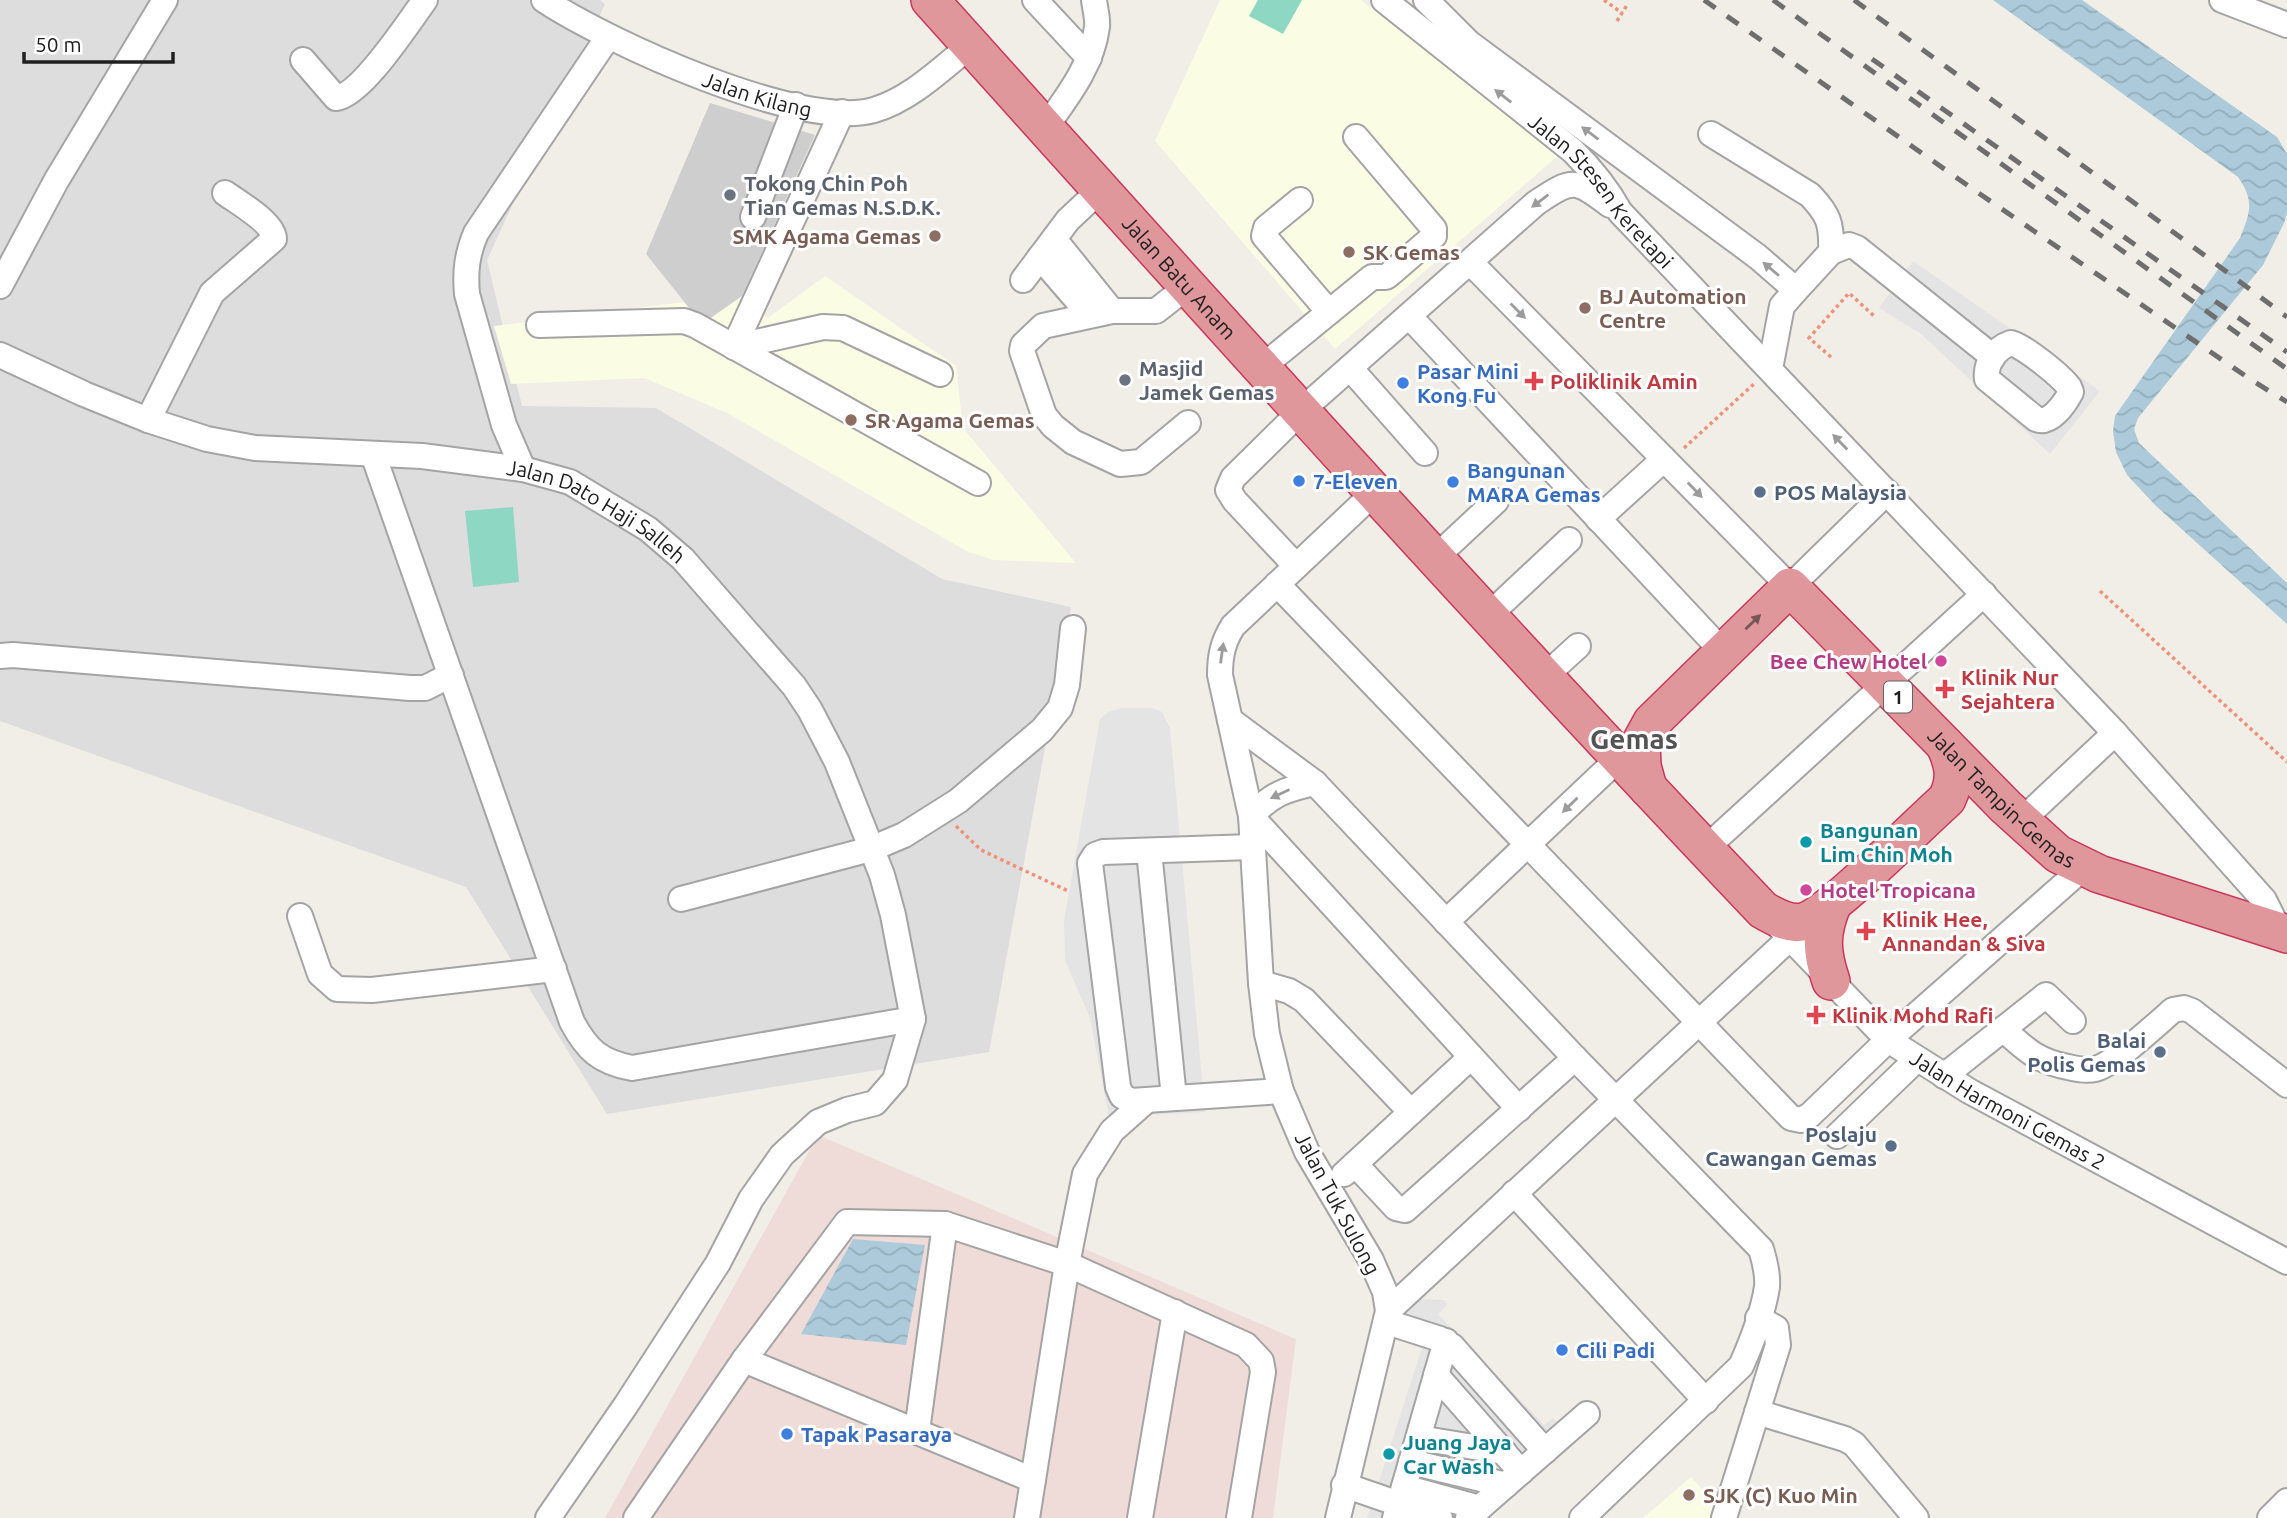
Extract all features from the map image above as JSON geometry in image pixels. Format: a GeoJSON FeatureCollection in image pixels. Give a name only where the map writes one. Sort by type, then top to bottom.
{"type":"FeatureCollection","features":[{"type":"Feature","properties":{"kind":"highway","name":"Jalan Batu Anam"},"geometry":{"type":"LineString","coordinates":[[930,0],[1573,707]]}},
{"type":"Feature","properties":{"kind":"highway"},"geometry":{"type":"LineString","coordinates":[[1648,788],[1642,766],[1642,742],[1652,722],[1790,587]]}},
{"type":"Feature","properties":{"kind":"highway","name":"Jalan Tampin-Gemas"},"geometry":{"type":"LineString","coordinates":[[1790,587],[1945,745],[2057,854],[2083,868],[2283,933]]}},
{"type":"Feature","properties":{"kind":"highway"},"geometry":{"type":"LineString","coordinates":[[1573,707],[1615,719],[1652,722]]}},
{"type":"Feature","properties":{"kind":"highway"},"geometry":{"type":"LineString","coordinates":[[1573,707],[1763,910]]}},
{"type":"Feature","properties":{"kind":"highway"},"geometry":{"type":"LineString","coordinates":[[1945,745],[1955,774],[1947,799]]}},
{"type":"Feature","properties":{"kind":"highway","name":"1"},"geometry":{"type":"LineString","coordinates":[[1947,799],[1964,794],[1987,798],[2014,814]]}},
{"type":"Feature","properties":{"kind":"highway","name":"Jalan Tampin-Gemas"},"geometry":{"type":"LineString","coordinates":[[1763,910],[1779,920],[1804,922],[1833,903],[1947,799]]}},
{"type":"Feature","properties":{"kind":"highway"},"geometry":{"type":"LineString","coordinates":[[1831,981],[1823,958],[1823,936],[1825,921],[1833,903]]}},
{"type":"Feature","properties":{"kind":"street"},"geometry":{"type":"LineString","coordinates":[[0,286],[56,181],[165,0]]}},
{"type":"Feature","properties":{"kind":"street"},"geometry":{"type":"LineString","coordinates":[[303,60],[336,98],[345,97],[370,73],[425,0]]}},
{"type":"Feature","properties":{"kind":"street","name":"Jalan Kilang"},"geometry":{"type":"LineString","coordinates":[[544,0],[608,37],[720,84],[796,106],[842,112],[872,111],[903,98],[971,45]]}},
{"type":"Feature","properties":{"kind":"street"},"geometry":{"type":"LineString","coordinates":[[1035,0],[1089,58]]}},
{"type":"Feature","properties":{"kind":"street"},"geometry":{"type":"LineString","coordinates":[[1045,128],[1072,91],[1089,58],[1097,25],[1094,0]]}},
{"type":"Feature","properties":{"kind":"street","name":"Jalan Stesen Keretapi"},"geometry":{"type":"LineString","coordinates":[[1384,0],[1590,167],[1607,189],[1619,212],[2115,733],[2264,900],[2283,933]]}},
{"type":"Feature","properties":{"kind":"street"},"geometry":{"type":"LineString","coordinates":[[1426,0],[1469,43],[1758,257],[1796,289]]}},
{"type":"Feature","properties":{"kind":"street"},"geometry":{"type":"LineString","coordinates":[[2222,0],[2287,25]]}},
{"type":"Feature","properties":{"kind":"street"},"geometry":{"type":"LineString","coordinates":[[523,469],[504,425],[467,294],[465,274],[468,254],[476,233],[608,37]]}},
{"type":"Feature","properties":{"kind":"street"},"geometry":{"type":"LineString","coordinates":[[753,217],[796,106]]}},
{"type":"Feature","properties":{"kind":"street"},"geometry":{"type":"LineString","coordinates":[[734,347],[842,112]]}},
{"type":"Feature","properties":{"kind":"street"},"geometry":{"type":"LineString","coordinates":[[1711,134],[1810,195],[1822,207],[1829,220],[1832,231],[1831,252]]}},
{"type":"Feature","properties":{"kind":"street"},"geometry":{"type":"LineString","coordinates":[[1262,367],[1372,277],[1386,277],[1434,236],[1434,229],[1356,137]]}},
{"type":"Feature","properties":{"kind":"street"},"geometry":{"type":"LineString","coordinates":[[1296,566],[1227,490],[1233,478],[1302,410],[1536,203],[1563,185],[1580,185],[1619,212]]}},
{"type":"Feature","properties":{"kind":"street"},"geometry":{"type":"LineString","coordinates":[[1023,280],[1068,220],[1100,190]]}},
{"type":"Feature","properties":{"kind":"street"},"geometry":{"type":"LineString","coordinates":[[148,420],[212,293],[274,239],[269,226],[225,193]]}},
{"type":"Feature","properties":{"kind":"street"},"geometry":{"type":"LineString","coordinates":[[1300,200],[1266,228],[1264,236],[1329,312]]}},
{"type":"Feature","properties":{"kind":"street"},"geometry":{"type":"LineString","coordinates":[[1770,369],[1782,306],[1831,252],[1849,245],[1857,248],[1993,357]]}},
{"type":"Feature","properties":{"kind":"street"},"geometry":{"type":"LineString","coordinates":[[1047,248],[1101,313]]}},
{"type":"Feature","properties":{"kind":"street"},"geometry":{"type":"LineString","coordinates":[[1470,262],[1790,587],[1887,492]]}},
{"type":"Feature","properties":{"kind":"street"},"geometry":{"type":"LineString","coordinates":[[1188,286],[1156,310],[1101,313],[1043,326],[1023,345],[1024,362],[1044,415],[1073,442],[1120,464],[1141,462],[1188,423]]}},
{"type":"Feature","properties":{"kind":"street"},"geometry":{"type":"LineString","coordinates":[[1409,316],[1723,652]]}},
{"type":"Feature","properties":{"kind":"street"},"geometry":{"type":"LineString","coordinates":[[539,325],[676,320],[695,325],[978,483]]}},
{"type":"Feature","properties":{"kind":"street"},"geometry":{"type":"LineString","coordinates":[[734,347],[823,327],[843,328],[940,374]]}},
{"type":"Feature","properties":{"kind":"street","name":"Jalan Dato Haji Salleh"},"geometry":{"type":"LineString","coordinates":[[0,355],[84,394],[148,420],[206,439],[255,448],[422,456],[523,469],[570,482],[648,529],[683,559],[710,588],[794,686],[810,710],[837,762],[882,875],[893,915],[913,1019]]}},
{"type":"Feature","properties":{"kind":"street"},"geometry":{"type":"LineString","coordinates":[[1350,368],[1426,453]]}},
{"type":"Feature","properties":{"kind":"street"},"geometry":{"type":"LineString","coordinates":[[373,454],[572,1022],[583,1043],[613,1065],[632,1068],[913,1019],[895,1080],[875,1102],[818,1122],[782,1154],[751,1199],[711,1274],[548,1518]]}},
{"type":"Feature","properties":{"kind":"street"},"geometry":{"type":"LineString","coordinates":[[1598,519],[1666,461]]}},
{"type":"Feature","properties":{"kind":"street","name":"Jalan Tuk Sulong"},"geometry":{"type":"LineString","coordinates":[[1376,492],[1233,625],[1223,642],[1220,675],[1251,816],[1266,1034],[1281,1091],[1307,1152],[1371,1260],[1385,1292],[1388,1316]]}},
{"type":"Feature","properties":{"kind":"street"},"geometry":{"type":"LineString","coordinates":[[1436,557],[1496,500]]}},
{"type":"Feature","properties":{"kind":"street"},"geometry":{"type":"LineString","coordinates":[[1489,615],[1569,540]]}},
{"type":"Feature","properties":{"kind":"street"},"geometry":{"type":"LineString","coordinates":[[1277,584],[1791,1118],[1801,1121],[1810,1115],[1888,1040],[2083,868]]}},
{"type":"Feature","properties":{"kind":"street"},"geometry":{"type":"LineString","coordinates":[[1705,849],[1984,594]]}},
{"type":"Feature","properties":{"kind":"street"},"geometry":{"type":"LineString","coordinates":[[681,899],[871,849],[904,835],[958,801],[1053,718],[1065,696],[1073,628]]}},
{"type":"Feature","properties":{"kind":"street"},"geometry":{"type":"LineString","coordinates":[[1545,676],[1578,646]]}},
{"type":"Feature","properties":{"kind":"street"},"geometry":{"type":"LineString","coordinates":[[0,656],[410,688],[425,688],[450,675]]}},
{"type":"Feature","properties":{"kind":"street"},"geometry":{"type":"LineString","coordinates":[[1230,720],[1315,783],[1575,1058],[1761,1249],[1767,1287],[1741,1366],[1582,1518]]}},
{"type":"Feature","properties":{"kind":"street"},"geometry":{"type":"LineString","coordinates":[[2014,814],[2115,733]]}},
{"type":"Feature","properties":{"kind":"street"},"geometry":{"type":"LineString","coordinates":[[1446,922],[1619,758]]}},
{"type":"Feature","properties":{"kind":"street"},"geometry":{"type":"LineString","coordinates":[[1315,783],[1286,789],[1266,800],[1251,816],[1519,1109]]}},
{"type":"Feature","properties":{"kind":"street"},"geometry":{"type":"LineString","coordinates":[[1252,847],[1098,853],[1090,863],[1118,1087],[1122,1096],[1131,1101],[1281,1091]]}},
{"type":"Feature","properties":{"kind":"street"},"geometry":{"type":"LineString","coordinates":[[1149,851],[1174,1098]]}},
{"type":"Feature","properties":{"kind":"street","name":"Jalan Harmoni Gemas 2"},"geometry":{"type":"LineString","coordinates":[[1763,910],[1888,1040],[1969,1091],[2287,1262]]}},
{"type":"Feature","properties":{"kind":"street"},"geometry":{"type":"LineString","coordinates":[[300,916],[320,974],[337,989],[372,990],[554,969]]}},
{"type":"Feature","properties":{"kind":"street"},"geometry":{"type":"LineString","coordinates":[[1338,1518],[1344,1485],[1388,1316],[1615,1098],[1790,938]]}},
{"type":"Feature","properties":{"kind":"street"},"geometry":{"type":"LineString","coordinates":[[1261,983],[1289,991],[1304,1000],[1411,1112]]}},
{"type":"Feature","properties":{"kind":"street"},"geometry":{"type":"LineString","coordinates":[[1944,1076],[2046,995],[2073,1021]]}},
{"type":"Feature","properties":{"kind":"street"},"geometry":{"type":"LineString","coordinates":[[2003,1029],[2042,1061],[2093,1070],[2106,1064],[2173,1010],[2184,1008],[2192,1011],[2287,1085]]}},
{"type":"Feature","properties":{"kind":"street"},"geometry":{"type":"LineString","coordinates":[[1328,1188],[1471,1057]]}},
{"type":"Feature","properties":{"kind":"street"},"geometry":{"type":"LineString","coordinates":[[1355,1164],[1396,1208],[1405,1210],[1575,1058]]}},
{"type":"Feature","properties":{"kind":"street"},"geometry":{"type":"LineString","coordinates":[[1836,1136],[1917,1059]]}},
{"type":"Feature","properties":{"kind":"street"},"geometry":{"type":"LineString","coordinates":[[1027,1518],[1067,1264],[1085,1174],[1112,1131],[1147,1100]]}},
{"type":"Feature","properties":{"kind":"street"},"geometry":{"type":"LineString","coordinates":[[1514,1193],[1706,1401]]}},
{"type":"Feature","properties":{"kind":"street"},"geometry":{"type":"LineString","coordinates":[[636,1518],[744,1360],[847,1222],[945,1224],[1067,1264],[1246,1345],[1261,1362],[1263,1372],[1239,1518]]}},
{"type":"Feature","properties":{"kind":"street"},"geometry":{"type":"LineString","coordinates":[[917,1431],[945,1224]]}},
{"type":"Feature","properties":{"kind":"street"},"geometry":{"type":"LineString","coordinates":[[1140,1518],[1175,1312]]}},
{"type":"Feature","properties":{"kind":"street"},"geometry":{"type":"LineString","coordinates":[[1388,1316],[1446,1341],[1545,1451]]}},
{"type":"Feature","properties":{"kind":"street"},"geometry":{"type":"LineString","coordinates":[[1724,1518],[1778,1345],[1776,1328],[1758,1318]]}},
{"type":"Feature","properties":{"kind":"street"},"geometry":{"type":"LineString","coordinates":[[1399,1503],[1446,1341]]}},
{"type":"Feature","properties":{"kind":"street"},"geometry":{"type":"LineString","coordinates":[[744,1360],[1033,1480]]}},
{"type":"Feature","properties":{"kind":"street"},"geometry":{"type":"LineString","coordinates":[[1436,1376],[1504,1452],[1514,1478]]}},
{"type":"Feature","properties":{"kind":"street"},"geometry":{"type":"LineString","coordinates":[[1427,1407],[1474,1418]]}},
{"type":"Feature","properties":{"kind":"street"},"geometry":{"type":"LineString","coordinates":[[1756,1412],[1854,1444],[1916,1518]]}},
{"type":"Feature","properties":{"kind":"street"},"geometry":{"type":"LineString","coordinates":[[1399,1503],[1474,1513],[1587,1414]]}},
{"type":"Feature","properties":{"kind":"street"},"geometry":{"type":"LineString","coordinates":[[1419,1438],[1504,1452]]}},
{"type":"Feature","properties":{"kind":"street"},"geometry":{"type":"LineString","coordinates":[[1411,1462],[1514,1478]]}},
{"type":"Feature","properties":{"kind":"street"},"geometry":{"type":"LineString","coordinates":[[1344,1485],[1440,1518]]}},
{"type":"Feature","properties":{"kind":"street"},"geometry":{"type":"LineString","coordinates":[[2270,1518],[2287,1502]]}},
{"type":"Feature","properties":{"kind":"path"},"geometry":{"type":"LineString","coordinates":[[1604,0],[1622,13]]}},
{"type":"Feature","properties":{"kind":"path"},"geometry":{"type":"LineString","coordinates":[[1617,21],[1628,5]]}},
{"type":"Feature","properties":{"kind":"path"},"geometry":{"type":"LineString","coordinates":[[1831,357],[1809,338],[1849,293],[1874,316]]}},
{"type":"Feature","properties":{"kind":"path"},"geometry":{"type":"LineString","coordinates":[[1666,461],[1770,369]]}},
{"type":"Feature","properties":{"kind":"path"},"geometry":{"type":"LineString","coordinates":[[2100,591],[2287,762]]}},
{"type":"Feature","properties":{"kind":"path"},"geometry":{"type":"LineString","coordinates":[[953,823],[981,850],[1068,891]]}},
{"type":"Feature","properties":{"kind":"shaded area"},"geometry":{"type":"Polygon","coordinates":[[[0,0],[600,0],[605,4],[487,260],[522,406],[656,408],[942,579],[1071,607],[989,1052],[607,1114],[466,887],[0,721],[0,0]]]}},
{"type":"Feature","properties":{"kind":"shaded area","name":"SK Gemas"},"geometry":{"type":"Polygon","coordinates":[[[1220,0],[1361,0],[1559,155],[1335,349],[1155,141],[1220,0]]]}},
{"type":"Feature","properties":{"kind":"shaded area","name":"Tokong Chin Poh Tian Gemas N.S.D.K."},"geometry":{"type":"Polygon","coordinates":[[[710,103],[815,135],[742,296],[702,324],[646,254],[710,103]]]}},
{"type":"Feature","properties":{"kind":"shaded area"},"geometry":{"type":"Polygon","coordinates":[[[1913,261],[2100,391],[2050,454],[1921,334],[1879,308],[1913,261]]]}},
{"type":"Feature","properties":{"kind":"shaded area","name":"SR Agama Gemas"},"geometry":{"type":"Polygon","coordinates":[[[825,276],[956,366],[963,428],[1076,563],[994,560],[968,552],[727,413],[644,378],[511,384],[494,326],[684,302],[702,324],[742,296],[768,318],[825,276]]]}},
{"type":"Feature","properties":{"kind":"shaded area"},"geometry":{"type":"Polygon","coordinates":[[[1122,708],[1153,708],[1162,712],[1170,728],[1205,1112],[1109,1117],[1090,1018],[1065,960],[1064,920],[1100,719],[1108,712],[1122,708]]]}},
{"type":"Feature","properties":{"kind":"shaded area"},"geometry":{"type":"Polygon","coordinates":[[[818,1135],[1296,1339],[1273,1518],[605,1518],[818,1135]]]}},
{"type":"Feature","properties":{"kind":"shaded area"},"geometry":{"type":"Polygon","coordinates":[[[1417,1299],[1444,1300],[1447,1305],[1438,1314],[1544,1425],[1553,1418],[1558,1423],[1582,1401],[1598,1417],[1487,1518],[1367,1518],[1422,1348],[1394,1338],[1399,1315],[1417,1299]]]}},
{"type":"Feature","properties":{"kind":"shaded area","name":"SJK (C) Kuo Min"},"geometry":{"type":"Polygon","coordinates":[[[1691,1477],[1729,1518],[1643,1518],[1691,1477]]]}},
{"type":"Feature","properties":{"kind":"green space"},"geometry":{"type":"Polygon","coordinates":[[[1258,0],[1302,0],[1283,34],[1249,16],[1258,0]]]}},
{"type":"Feature","properties":{"kind":"green space"},"geometry":{"type":"Polygon","coordinates":[[[513,507],[519,582],[473,587],[465,511],[513,507]]]}},
{"type":"Feature","properties":{"kind":"water"},"geometry":{"type":"Polygon","coordinates":[[[1993,0],[2082,0],[2277,137],[2287,154],[2287,213],[2263,265],[2138,418],[2134,429],[2139,443],[2287,583],[2287,624],[2156,506],[2127,475],[2116,452],[2113,431],[2115,416],[2240,238],[2249,207],[2247,193],[2238,177],[1993,0]]]}},
{"type":"Feature","properties":{"kind":"water"},"geometry":{"type":"Polygon","coordinates":[[[853,1239],[925,1245],[906,1345],[801,1334],[853,1239]]]}},
{"type":"Feature","properties":{"kind":"railway"},"geometry":{"type":"LineString","coordinates":[[1704,0],[1977,192],[2287,402]]}},
{"type":"Feature","properties":{"kind":"railway"},"geometry":{"type":"LineString","coordinates":[[1773,0],[2287,369]]}},
{"type":"Feature","properties":{"kind":"railway"},"geometry":{"type":"LineString","coordinates":[[1854,0],[2287,317]]}},
{"type":"Feature","properties":{"kind":"railway"},"geometry":{"type":"LineString","coordinates":[[1872,59],[2287,352]]}},
{"type":"Feature","properties":{"kind":"place","name":"Tokong Chin Poh Tian Gemas N.S.D.K."},"geometry":{"type":"Point","coordinates":[730,195]}},
{"type":"Feature","properties":{"kind":"place","name":"SMK Agama Gemas"},"geometry":{"type":"Point","coordinates":[935,236]}},
{"type":"Feature","properties":{"kind":"place","name":"SK Gemas"},"geometry":{"type":"Point","coordinates":[1349,252]}},
{"type":"Feature","properties":{"kind":"place","name":"BJ Automation Centre"},"geometry":{"type":"Point","coordinates":[1585,308]}},
{"type":"Feature","properties":{"kind":"place","name":"Masjid Jamek Gemas"},"geometry":{"type":"Point","coordinates":[1125,380]}},
{"type":"Feature","properties":{"kind":"place","name":"Poliklinik Amin"},"geometry":{"type":"Point","coordinates":[1534,381]}},
{"type":"Feature","properties":{"kind":"place","name":"Pasar Mini Kong Fu"},"geometry":{"type":"Point","coordinates":[1403,383]}},
{"type":"Feature","properties":{"kind":"place","name":"SR Agama Gemas"},"geometry":{"type":"Point","coordinates":[851,420]}},
{"type":"Feature","properties":{"kind":"place","name":"7-Eleven"},"geometry":{"type":"Point","coordinates":[1299,481]}},
{"type":"Feature","properties":{"kind":"place","name":"Bangunan MARA Gemas"},"geometry":{"type":"Point","coordinates":[1453,482]}},
{"type":"Feature","properties":{"kind":"place","name":"POS Malaysia"},"geometry":{"type":"Point","coordinates":[1760,492]}},
{"type":"Feature","properties":{"kind":"place","name":"Bee Chew Hotel"},"geometry":{"type":"Point","coordinates":[1941,661]}},
{"type":"Feature","properties":{"kind":"place","name":"Klinik Nur Sejahtera"},"geometry":{"type":"Point","coordinates":[1945,689]}},
{"type":"Feature","properties":{"kind":"place","name":"Bangunan Lim Chin Moh"},"geometry":{"type":"Point","coordinates":[1806,842]}},
{"type":"Feature","properties":{"kind":"place","name":"Hotel Tropicana"},"geometry":{"type":"Point","coordinates":[1806,890]}},
{"type":"Feature","properties":{"kind":"place","name":"Klinik Hee, Annandan & Siva"},"geometry":{"type":"Point","coordinates":[1866,931]}},
{"type":"Feature","properties":{"kind":"place","name":"Klinik Mohd Rafi"},"geometry":{"type":"Point","coordinates":[1816,1015]}},
{"type":"Feature","properties":{"kind":"place","name":"Balai Polis Gemas"},"geometry":{"type":"Point","coordinates":[2160,1052]}},
{"type":"Feature","properties":{"kind":"place","name":"Poslaju Cawangan Gemas"},"geometry":{"type":"Point","coordinates":[1891,1146]}},
{"type":"Feature","properties":{"kind":"place","name":"Cili Padi"},"geometry":{"type":"Point","coordinates":[1562,1350]}},
{"type":"Feature","properties":{"kind":"place","name":"Tapak Pasaraya"},"geometry":{"type":"Point","coordinates":[787,1434]}},
{"type":"Feature","properties":{"kind":"place","name":"Juang Jaya Car Wash"},"geometry":{"type":"Point","coordinates":[1389,1454]}},
{"type":"Feature","properties":{"kind":"place","name":"SJK (C) Kuo Min"},"geometry":{"type":"Point","coordinates":[1689,1495]}},
{"type":"Feature","properties":{"kind":"district","name":"Gemas"},"geometry":{"type":"Point","coordinates":[1634,738]}}]}
